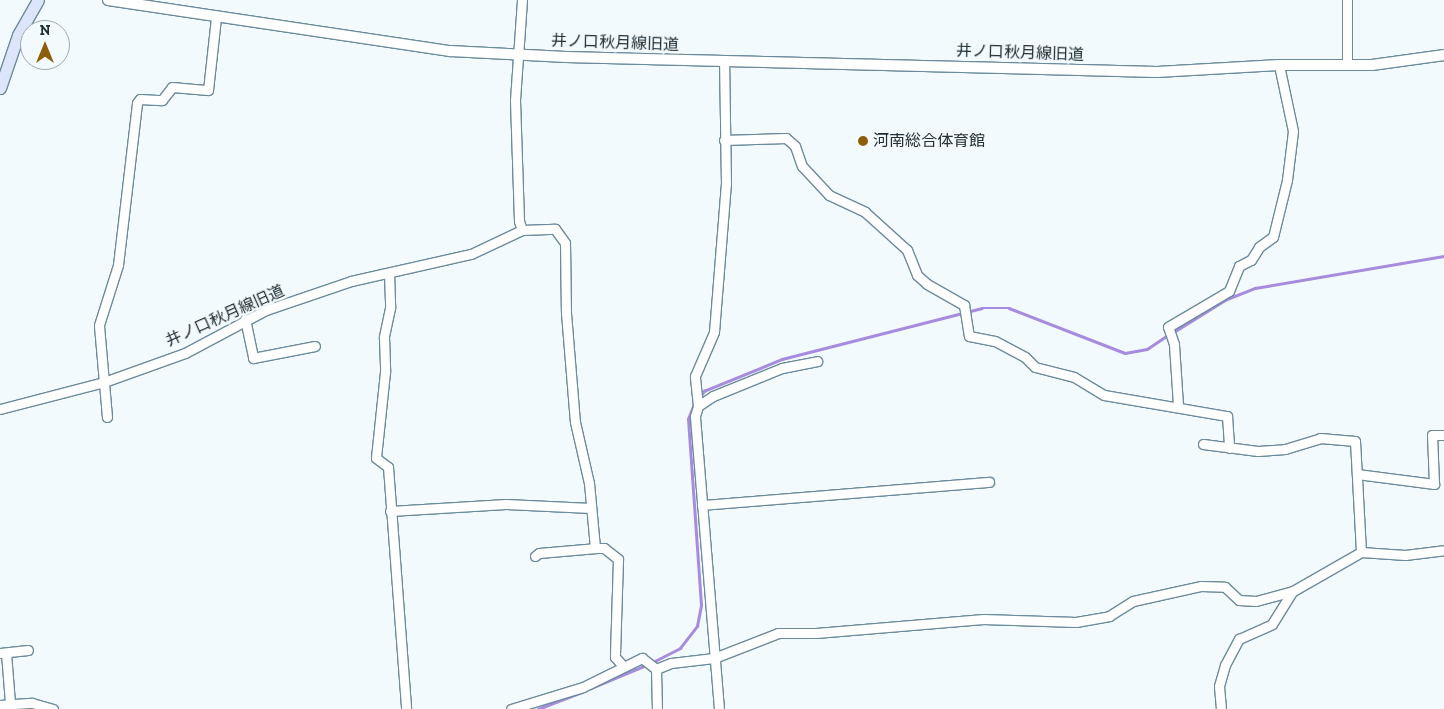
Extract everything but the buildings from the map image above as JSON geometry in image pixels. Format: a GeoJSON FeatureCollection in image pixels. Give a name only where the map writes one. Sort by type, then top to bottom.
{"type":"FeatureCollection","features":[{"type":"Feature","properties":{"kind":"main road"},"geometry":{"type":"LineString","coordinates":[[0,88],[18,36],[38,0]]}},
{"type":"Feature","properties":{"kind":"street","name":"井ノ口秋月線旧道"},"geometry":{"type":"LineString","coordinates":[[108,0],[450,51],[517,54],[1158,72],[1279,65],[1372,65],[1444,55]]}},
{"type":"Feature","properties":{"kind":"street"},"geometry":{"type":"LineString","coordinates":[[522,0],[515,100],[519,221],[522,230],[555,229],[565,243],[566,313],[575,422],[589,483],[590,508],[597,548]]}},
{"type":"Feature","properties":{"kind":"street"},"geometry":{"type":"LineString","coordinates":[[1347,0],[1347,65]]}},
{"type":"Feature","properties":{"kind":"street"},"geometry":{"type":"LineString","coordinates":[[107,417],[99,325],[118,265],[137,103],[140,99],[162,100],[172,88],[208,90],[216,17]]}},
{"type":"Feature","properties":{"kind":"street"},"geometry":{"type":"LineString","coordinates":[[719,709],[695,416],[698,406],[695,376],[714,332],[726,184],[724,61]]}},
{"type":"Feature","properties":{"kind":"street"},"geometry":{"type":"LineString","coordinates":[[1178,406],[1174,344],[1168,327],[1229,291],[1239,266],[1251,260],[1259,247],[1273,237],[1287,180],[1293,130],[1279,65]]}},
{"type":"Feature","properties":{"kind":"street"},"geometry":{"type":"LineString","coordinates":[[724,140],[786,138],[795,146],[802,166],[830,195],[865,212],[907,250],[917,275],[927,284],[964,305],[968,336],[995,341],[1048,372],[1074,377],[1104,394],[1227,416],[1229,448]]}},
{"type":"Feature","properties":{"kind":"street","name":"井ノ口秋月線旧道"},"geometry":{"type":"LineString","coordinates":[[0,409],[104,382],[185,353],[245,319],[351,281],[471,254],[522,230]]}},
{"type":"Feature","properties":{"kind":"street"},"geometry":{"type":"LineString","coordinates":[[389,273],[390,308],[384,338],[385,372],[376,458],[388,467],[406,709]]}},
{"type":"Feature","properties":{"kind":"street"},"geometry":{"type":"LineString","coordinates":[[245,319],[253,358],[315,346]]}},
{"type":"Feature","properties":{"kind":"street"},"geometry":{"type":"LineString","coordinates":[[698,406],[713,396],[782,368],[817,361]]}},
{"type":"Feature","properties":{"kind":"street"},"geometry":{"type":"LineString","coordinates":[[1357,474],[1434,484],[1432,435],[1444,435]]}},
{"type":"Feature","properties":{"kind":"street"},"geometry":{"type":"LineString","coordinates":[[1203,444],[1258,451],[1285,449],[1320,438],[1355,441],[1361,552]]}},
{"type":"Feature","properties":{"kind":"street"},"geometry":{"type":"LineString","coordinates":[[702,505],[989,482]]}},
{"type":"Feature","properties":{"kind":"street"},"geometry":{"type":"LineString","coordinates":[[390,511],[506,504],[590,508]]}},
{"type":"Feature","properties":{"kind":"street"},"geometry":{"type":"LineString","coordinates":[[535,556],[539,553],[597,548],[613,553],[618,559],[615,657],[623,666]]}},
{"type":"Feature","properties":{"kind":"street"},"geometry":{"type":"LineString","coordinates":[[655,668],[671,663],[714,658],[778,633],[816,633],[983,619],[1076,622],[1109,616],[1133,601],[1201,586],[1226,587],[1239,600],[1256,601],[1293,591],[1361,552],[1405,555],[1444,550]]}},
{"type":"Feature","properties":{"kind":"street"},"geometry":{"type":"LineString","coordinates":[[1221,709],[1219,686],[1225,664],[1239,639],[1272,624],[1293,591]]}},
{"type":"Feature","properties":{"kind":"street"},"geometry":{"type":"LineString","coordinates":[[10,703],[3,653],[28,650]]}},
{"type":"Feature","properties":{"kind":"street"},"geometry":{"type":"LineString","coordinates":[[511,709],[583,687],[642,658],[655,668]]}},
{"type":"Feature","properties":{"kind":"street"},"geometry":{"type":"LineString","coordinates":[[655,668],[656,709]]}},
{"type":"Feature","properties":{"kind":"street"},"geometry":{"type":"LineString","coordinates":[[549,709],[550,698]]}},
{"type":"Feature","properties":{"kind":"street"},"geometry":{"type":"LineString","coordinates":[[0,705],[32,703],[50,709]]}},
{"type":"Feature","properties":{"kind":"waterway"},"geometry":{"type":"LineString","coordinates":[[1172,333],[1225,300],[1255,288],[1444,256]]}},
{"type":"Feature","properties":{"kind":"waterway"},"geometry":{"type":"LineString","coordinates":[[699,398],[704,391],[782,359],[982,308],[1009,308],[1125,353],[1147,349],[1168,335]]}},
{"type":"Feature","properties":{"kind":"waterway"},"geometry":{"type":"LineString","coordinates":[[651,663],[680,648],[697,626],[701,605],[688,419],[694,404]]}},
{"type":"Feature","properties":{"kind":"waterway"},"geometry":{"type":"LineString","coordinates":[[589,689],[646,665]]}},
{"type":"Feature","properties":{"kind":"waterway"},"geometry":{"type":"LineString","coordinates":[[538,709],[582,692]]}},
{"type":"Feature","properties":{"kind":"place","name":"河南総合体育館"},"geometry":{"type":"Point","coordinates":[863,141]}}]}
